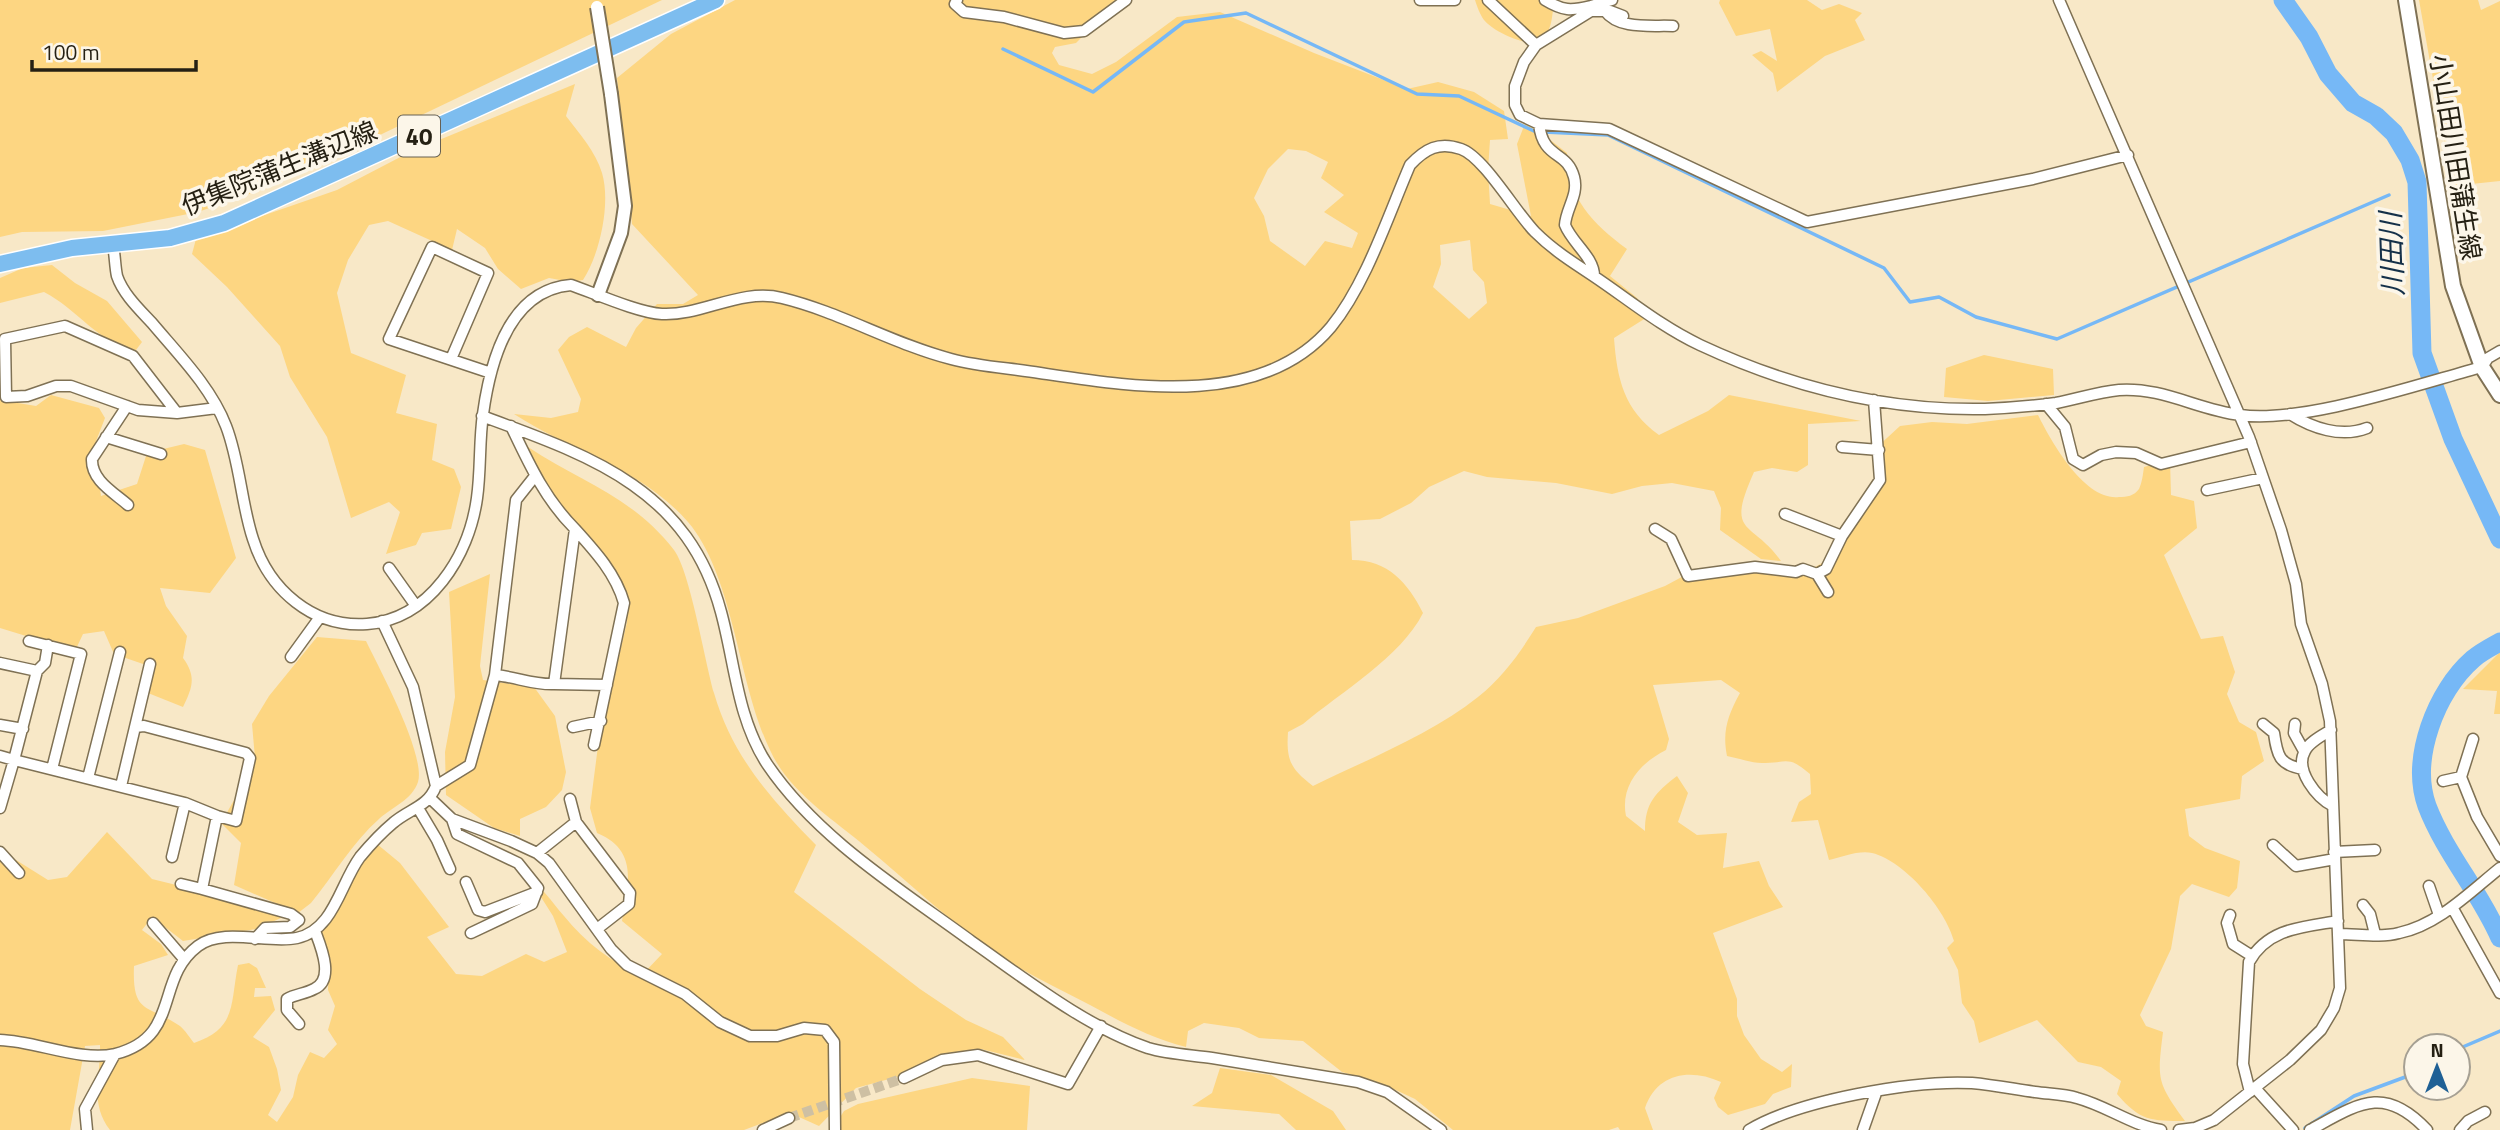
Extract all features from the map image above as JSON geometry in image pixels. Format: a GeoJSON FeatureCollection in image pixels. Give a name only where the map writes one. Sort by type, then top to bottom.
{"type":"FeatureCollection","features":[{"type":"Feature","properties":{"kind":"main road","name":"伊集院蒲生溝辺線"},"geometry":{"type":"LineString","coordinates":[[0,264],[37,254],[170,238],[225,223],[716,0]]}},
{"type":"Feature","properties":{"kind":"main road","name":"小山田川田蒲生線"},"geometry":{"type":"LineString","coordinates":[[2406,0],[2453,286],[2482,367],[2500,395]]}},
{"type":"Feature","properties":{"kind":"street"},"geometry":{"type":"LineString","coordinates":[[957,0],[955,4],[964,12],[1004,17],[1064,33],[1084,31],[1126,0]]}},
{"type":"Feature","properties":{"kind":"street"},"geometry":{"type":"LineString","coordinates":[[1420,0],[1455,0]]}},
{"type":"Feature","properties":{"kind":"street"},"geometry":{"type":"LineString","coordinates":[[1488,0],[1536,45]]}},
{"type":"Feature","properties":{"kind":"street"},"geometry":{"type":"LineString","coordinates":[[1545,0],[1561,10],[1571,12],[1612,0]]}},
{"type":"Feature","properties":{"kind":"street"},"geometry":{"type":"LineString","coordinates":[[2059,0],[2129,155],[2251,442],[2296,584],[2301,624],[2322,684],[2331,730],[2340,988],[2334,1008],[2305,1045],[2214,1120],[2195,1129],[2179,1130]]}},
{"type":"Feature","properties":{"kind":"street"},"geometry":{"type":"LineString","coordinates":[[596,4],[625,205],[621,233],[598,295]]}},
{"type":"Feature","properties":{"kind":"street"},"geometry":{"type":"LineString","coordinates":[[1623,16],[1591,8],[1536,45],[1524,62],[1515,86],[1515,105],[1520,116],[1539,124],[1609,129],[1807,222],[2033,178],[2129,155]]}},
{"type":"Feature","properties":{"kind":"street"},"geometry":{"type":"LineString","coordinates":[[1605,11],[1612,20],[1622,23],[1673,26]]}},
{"type":"Feature","properties":{"kind":"street"},"geometry":{"type":"LineString","coordinates":[[1539,124],[1541,140],[1547,149],[1569,164],[1574,176],[1574,195],[1564,225],[1569,236],[1594,266],[1594,276]]}},
{"type":"Feature","properties":{"kind":"street"},"geometry":{"type":"LineString","coordinates":[[113,245],[118,278],[201,383],[226,427],[253,541],[285,593],[304,610],[349,625],[382,621],[402,615],[446,579],[464,544],[476,502],[482,416],[491,373],[518,312],[535,297],[556,286],[571,285],[662,314],[751,296],[779,297],[817,308],[952,359],[1148,388],[1229,382],[1288,361],[1312,346],[1332,326],[1353,294],[1410,165],[1424,150],[1443,146],[1463,149],[1477,159],[1536,233],[1662,325],[1757,370],[1804,387],[1927,408],[1975,409],[2046,404],[2093,394],[2141,390],[2240,415],[2290,414],[2482,367],[2488,358],[2500,351]]}},
{"type":"Feature","properties":{"kind":"street"},"geometry":{"type":"LineString","coordinates":[[451,359],[488,273],[432,247],[389,339],[491,373]]}},
{"type":"Feature","properties":{"kind":"street"},"geometry":{"type":"LineString","coordinates":[[177,413],[133,356],[65,326],[5,339],[6,397],[27,396],[56,386],[71,386],[138,410],[177,413],[216,408]]}},
{"type":"Feature","properties":{"kind":"street"},"geometry":{"type":"LineString","coordinates":[[1817,574],[1826,569],[1842,536],[1880,480],[1874,400]]}},
{"type":"Feature","properties":{"kind":"street"},"geometry":{"type":"LineString","coordinates":[[2046,404],[2065,427],[2073,459],[2083,465],[2101,455],[2116,452],[2136,453],[2161,464],[2251,442]]}},
{"type":"Feature","properties":{"kind":"street"},"geometry":{"type":"LineString","coordinates":[[127,406],[92,459],[92,466],[94,476],[128,505]]}},
{"type":"Feature","properties":{"kind":"street"},"geometry":{"type":"LineString","coordinates":[[2290,414],[2304,423],[2343,433],[2367,428]]}},
{"type":"Feature","properties":{"kind":"street"},"geometry":{"type":"LineString","coordinates":[[482,416],[627,479],[661,505],[687,534],[721,611],[732,669],[748,727],[766,762],[803,809],[851,851],[923,906],[1025,979],[1101,1026],[1149,1048],[1358,1082],[1387,1092],[1441,1130]]}},
{"type":"Feature","properties":{"kind":"street"},"geometry":{"type":"LineString","coordinates":[[510,426],[556,510],[600,557],[620,588],[624,603],[594,745]]}},
{"type":"Feature","properties":{"kind":"street"},"geometry":{"type":"LineString","coordinates":[[106,437],[161,454]]}},
{"type":"Feature","properties":{"kind":"street"},"geometry":{"type":"LineString","coordinates":[[1842,447],[1879,450]]}},
{"type":"Feature","properties":{"kind":"street"},"geometry":{"type":"LineString","coordinates":[[436,786],[470,765],[495,675],[516,500],[535,476]]}},
{"type":"Feature","properties":{"kind":"street"},"geometry":{"type":"LineString","coordinates":[[2207,489],[2263,478]]}},
{"type":"Feature","properties":{"kind":"street"},"geometry":{"type":"LineString","coordinates":[[1785,514],[1842,536]]}},
{"type":"Feature","properties":{"kind":"street"},"geometry":{"type":"LineString","coordinates":[[554,684],[575,529]]}},
{"type":"Feature","properties":{"kind":"street"},"geometry":{"type":"LineString","coordinates":[[1655,529],[1671,539],[1688,576],[1755,567],[1796,572],[1803,569],[1817,574],[1828,592]]}},
{"type":"Feature","properties":{"kind":"street"},"geometry":{"type":"LineString","coordinates":[[389,569],[416,606]]}},
{"type":"Feature","properties":{"kind":"street"},"geometry":{"type":"LineString","coordinates":[[292,657],[320,617]]}},
{"type":"Feature","properties":{"kind":"street"},"geometry":{"type":"LineString","coordinates":[[0,1040],[27,1041],[87,1055],[115,1054],[149,1038],[158,1028],[184,959],[200,944],[224,939],[298,938],[315,931],[330,913],[365,851],[395,821],[431,799],[436,786],[413,687],[382,621]]}},
{"type":"Feature","properties":{"kind":"street"},"geometry":{"type":"LineString","coordinates":[[29,640],[81,654],[52,769]]}},
{"type":"Feature","properties":{"kind":"street"},"geometry":{"type":"LineString","coordinates":[[0,808],[37,671],[45,663],[48,645]]}},
{"type":"Feature","properties":{"kind":"street"},"geometry":{"type":"LineString","coordinates":[[88,778],[120,652]]}},
{"type":"Feature","properties":{"kind":"street"},"geometry":{"type":"LineString","coordinates":[[0,663],[37,671]]}},
{"type":"Feature","properties":{"kind":"street"},"geometry":{"type":"LineString","coordinates":[[121,786],[150,664]]}},
{"type":"Feature","properties":{"kind":"street"},"geometry":{"type":"LineString","coordinates":[[495,675],[516,677],[538,685],[607,685]]}},
{"type":"Feature","properties":{"kind":"street"},"geometry":{"type":"LineString","coordinates":[[573,727],[601,721]]}},
{"type":"Feature","properties":{"kind":"street"},"geometry":{"type":"LineString","coordinates":[[0,724],[23,729]]}},
{"type":"Feature","properties":{"kind":"street"},"geometry":{"type":"LineString","coordinates":[[2263,724],[2274,733],[2277,757],[2287,766],[2303,769]]}},
{"type":"Feature","properties":{"kind":"street"},"geometry":{"type":"LineString","coordinates":[[2295,724],[2294,733],[2304,751],[2303,769],[2318,799],[2333,806]]}},
{"type":"Feature","properties":{"kind":"street"},"geometry":{"type":"LineString","coordinates":[[0,756],[185,803],[236,821],[250,758],[246,753],[144,726],[135,727]]}},
{"type":"Feature","properties":{"kind":"street"},"geometry":{"type":"LineString","coordinates":[[2304,751],[2331,730]]}},
{"type":"Feature","properties":{"kind":"street"},"geometry":{"type":"LineString","coordinates":[[2473,739],[2461,777],[2477,817],[2500,856]]}},
{"type":"Feature","properties":{"kind":"street"},"geometry":{"type":"LineString","coordinates":[[2443,781],[2461,777]]}},
{"type":"Feature","properties":{"kind":"street"},"geometry":{"type":"LineString","coordinates":[[431,799],[452,819],[537,853],[549,863],[627,965],[685,994],[720,1023],[750,1036],[777,1036],[804,1028],[825,1030],[834,1042],[835,1130]]}},
{"type":"Feature","properties":{"kind":"street"},"geometry":{"type":"LineString","coordinates":[[570,799],[576,822],[630,893],[629,904],[597,929]]}},
{"type":"Feature","properties":{"kind":"street"},"geometry":{"type":"LineString","coordinates":[[172,857],[185,803]]}},
{"type":"Feature","properties":{"kind":"street"},"geometry":{"type":"LineString","coordinates":[[418,807],[438,840],[450,869]]}},
{"type":"Feature","properties":{"kind":"street"},"geometry":{"type":"LineString","coordinates":[[202,889],[216,816]]}},
{"type":"Feature","properties":{"kind":"street"},"geometry":{"type":"LineString","coordinates":[[452,819],[457,834],[466,841],[500,853],[518,863],[538,888],[532,904],[471,933]]}},
{"type":"Feature","properties":{"kind":"street"},"geometry":{"type":"LineString","coordinates":[[537,853],[576,822]]}},
{"type":"Feature","properties":{"kind":"street"},"geometry":{"type":"LineString","coordinates":[[2273,845],[2296,866],[2335,855],[2375,850]]}},
{"type":"Feature","properties":{"kind":"street"},"geometry":{"type":"LineString","coordinates":[[0,852],[19,873]]}},
{"type":"Feature","properties":{"kind":"street"},"geometry":{"type":"LineString","coordinates":[[2339,934],[2399,934],[2439,915],[2500,868]]}},
{"type":"Feature","properties":{"kind":"street"},"geometry":{"type":"LineString","coordinates":[[466,882],[478,910],[485,912],[537,892]]}},
{"type":"Feature","properties":{"kind":"street"},"geometry":{"type":"LineString","coordinates":[[181,884],[297,916],[299,920],[295,925],[265,928],[256,939]]}},
{"type":"Feature","properties":{"kind":"street"},"geometry":{"type":"LineString","coordinates":[[2429,886],[2439,915]]}},
{"type":"Feature","properties":{"kind":"street"},"geometry":{"type":"LineString","coordinates":[[2455,904],[2500,993]]}},
{"type":"Feature","properties":{"kind":"street"},"geometry":{"type":"LineString","coordinates":[[2363,905],[2370,914],[2375,934]]}},
{"type":"Feature","properties":{"kind":"street"},"geometry":{"type":"LineString","coordinates":[[2230,915],[2227,923],[2233,943],[2252,956]]}},
{"type":"Feature","properties":{"kind":"street"},"geometry":{"type":"LineString","coordinates":[[2293,1130],[2252,1090],[2243,1064],[2247,1043],[2245,1016],[2249,962],[2252,956],[2277,934],[2339,921]]}},
{"type":"Feature","properties":{"kind":"street"},"geometry":{"type":"LineString","coordinates":[[153,923],[184,959]]}},
{"type":"Feature","properties":{"kind":"street"},"geometry":{"type":"LineString","coordinates":[[299,1024],[286,1010],[286,999],[318,988],[324,979],[323,953],[315,931]]}},
{"type":"Feature","properties":{"kind":"street"},"geometry":{"type":"LineString","coordinates":[[905,1078],[942,1060],[978,1055],[1069,1084],[1101,1026]]}},
{"type":"Feature","properties":{"kind":"street"},"geometry":{"type":"LineString","coordinates":[[87,1130],[85,1110],[115,1054]]}},
{"type":"Feature","properties":{"kind":"street"},"geometry":{"type":"LineString","coordinates":[[1749,1130],[1774,1115],[1876,1093],[1920,1085],[1970,1083],[2075,1097],[2113,1111],[2142,1127],[2161,1130]]}},
{"type":"Feature","properties":{"kind":"street"},"geometry":{"type":"LineString","coordinates":[[1863,1130],[1876,1093]]}},
{"type":"Feature","properties":{"kind":"street"},"geometry":{"type":"LineString","coordinates":[[2310,1130],[2359,1106],[2377,1101],[2395,1103],[2427,1130]]}},
{"type":"Feature","properties":{"kind":"street"},"geometry":{"type":"LineString","coordinates":[[2460,1130],[2468,1121],[2485,1112]]}},
{"type":"Feature","properties":{"kind":"street"},"geometry":{"type":"LineString","coordinates":[[763,1130],[789,1118]]}},
{"type":"Feature","properties":{"kind":"shaded area"},"geometry":{"type":"Polygon","coordinates":[[[0,0],[662,0],[263,189],[198,212],[103,231],[22,232],[0,237],[0,0]]]}},
{"type":"Feature","properties":{"kind":"shaded area"},"geometry":{"type":"Polygon","coordinates":[[[735,0],[1119,0],[1076,43],[1055,47],[1052,53],[1059,65],[1092,74],[1116,62],[1177,17],[1220,12],[1314,53],[1407,89],[1438,82],[1474,92],[1504,111],[1508,139],[1490,140],[1490,204],[1531,216],[1517,144],[1526,121],[1567,153],[1568,169],[1577,197],[1593,219],[1627,249],[1610,276],[1637,298],[1649,316],[1614,338],[1615,353],[1624,393],[1647,425],[1659,435],[1708,411],[1729,395],[1861,421],[1808,424],[1808,465],[1797,472],[1772,468],[1754,472],[1742,507],[1742,518],[1745,525],[1781,561],[1761,559],[1720,530],[1721,508],[1714,491],[1672,483],[1642,486],[1612,494],[1556,483],[1487,477],[1464,471],[1429,487],[1411,503],[1380,519],[1350,521],[1352,560],[1376,564],[1395,575],[1411,592],[1423,613],[1413,629],[1385,659],[1303,724],[1288,732],[1288,750],[1292,764],[1313,786],[1398,746],[1460,710],[1487,690],[1503,673],[1536,627],[1578,618],[1665,586],[1691,572],[1808,571],[1831,558],[1876,495],[1879,472],[1875,449],[1900,426],[1932,422],[1967,424],[2038,415],[2071,468],[2094,490],[2106,496],[2133,495],[2140,487],[2144,467],[2170,460],[2171,495],[2194,501],[2197,528],[2164,555],[2201,639],[2223,636],[2235,672],[2227,694],[2239,722],[2256,732],[2264,761],[2242,776],[2240,799],[2185,809],[2189,836],[2205,848],[2240,861],[2237,888],[2229,897],[2192,884],[2180,896],[2171,949],[2140,1015],[2146,1026],[2163,1032],[2161,1080],[2185,1121],[2155,1120],[2133,1110],[2117,1094],[2121,1081],[2101,1067],[2078,1062],[2037,1020],[1979,1043],[1974,1021],[1962,1003],[1958,970],[1947,948],[1954,941],[1950,929],[1933,902],[1910,876],[1885,858],[1862,852],[1829,860],[1818,820],[1791,822],[1799,802],[1811,794],[1810,774],[1802,768],[1786,761],[1758,763],[1727,756],[1727,723],[1740,693],[1721,680],[1653,685],[1669,739],[1666,750],[1640,769],[1629,785],[1626,816],[1645,831],[1647,813],[1653,799],[1677,776],[1688,793],[1678,822],[1697,835],[1727,833],[1723,868],[1759,861],[1769,886],[1783,907],[1713,933],[1737,999],[1737,1016],[1744,1035],[1761,1059],[1782,1072],[1792,1064],[1791,1087],[1773,1094],[1765,1104],[1728,1115],[1718,1107],[1714,1098],[1721,1082],[1698,1075],[1686,1075],[1666,1081],[1650,1096],[1645,1108],[1653,1130],[1620,1130],[1618,1127],[1609,1130],[1453,1130],[1415,1099],[1385,1085],[1342,1072],[1303,1041],[1259,1038],[1239,1028],[1204,1023],[1188,1031],[1186,1047],[1148,1034],[1113,1017],[1025,971],[988,948],[812,803],[778,765],[759,723],[716,571],[688,522],[669,503],[628,474],[514,414],[551,418],[578,412],[581,399],[558,350],[569,337],[587,327],[626,347],[636,328],[657,304],[683,304],[698,295],[632,224],[617,78],[671,34],[735,0]],[[1288,149],[1268,169],[1254,198],[1264,216],[1270,241],[1305,266],[1325,241],[1352,248],[1358,233],[1324,212],[1344,195],[1321,178],[1328,162],[1306,151],[1288,149]],[[1470,240],[1440,245],[1441,264],[1433,287],[1469,319],[1487,303],[1484,282],[1473,270],[1470,240]]]}},
{"type":"Feature","properties":{"kind":"shaded area"},"geometry":{"type":"Polygon","coordinates":[[[1475,0],[1555,0],[1548,32],[1540,40],[1527,42],[1510,37],[1488,24],[1475,0]]]}},
{"type":"Feature","properties":{"kind":"shaded area"},"geometry":{"type":"Polygon","coordinates":[[[1720,0],[1807,0],[1822,10],[1839,4],[1862,13],[1855,20],[1865,40],[1825,56],[1777,92],[1773,73],[1752,55],[1761,51],[1777,61],[1770,29],[1736,36],[1719,3],[1720,0]]]}},
{"type":"Feature","properties":{"kind":"shaded area"},"geometry":{"type":"Polygon","coordinates":[[[2419,0],[2478,0],[2481,10],[2500,1],[2500,181],[2452,186],[2419,0]]]}},
{"type":"Feature","properties":{"kind":"shaded area"},"geometry":{"type":"Polygon","coordinates":[[[575,84],[566,116],[596,158],[602,173],[605,199],[599,243],[583,280],[571,282],[549,278],[521,289],[498,269],[485,248],[457,229],[452,250],[388,221],[369,225],[348,260],[337,293],[351,353],[406,375],[396,413],[437,424],[432,460],[454,469],[461,487],[451,529],[422,533],[416,545],[386,554],[400,512],[389,502],[351,518],[327,437],[290,377],[280,346],[227,287],[192,254],[196,239],[337,190],[410,152],[575,84]]]}},
{"type":"Feature","properties":{"kind":"shaded area"},"geometry":{"type":"Polygon","coordinates":[[[52,265],[75,283],[107,301],[142,342],[136,350],[111,341],[44,292],[0,303],[0,278],[23,268],[52,265]]]}},
{"type":"Feature","properties":{"kind":"shaded area"},"geometry":{"type":"Polygon","coordinates":[[[1984,355],[2053,369],[2054,395],[1988,401],[1944,397],[1946,368],[1984,355]]]}},
{"type":"Feature","properties":{"kind":"shaded area"},"geometry":{"type":"Polygon","coordinates":[[[51,395],[99,408],[105,418],[86,467],[98,475],[101,496],[137,484],[147,453],[184,444],[205,450],[236,558],[210,593],[160,588],[166,606],[187,636],[183,658],[192,682],[183,707],[143,691],[146,665],[114,654],[104,631],[83,634],[75,651],[0,628],[0,400],[36,406],[51,395]]]}},
{"type":"Feature","properties":{"kind":"shaded area"},"geometry":{"type":"Polygon","coordinates":[[[528,447],[623,503],[641,516],[674,550],[686,577],[714,693],[731,737],[742,757],[769,793],[816,845],[794,892],[920,989],[966,1020],[1003,1037],[1025,1060],[981,1049],[948,1053],[904,1075],[856,1088],[819,1126],[790,1113],[744,1130],[110,1130],[100,1110],[98,1099],[100,1045],[85,1046],[70,1130],[0,1130],[0,850],[48,880],[67,877],[107,832],[152,879],[261,906],[281,918],[256,929],[183,941],[152,917],[142,930],[161,944],[168,955],[134,966],[134,982],[139,1001],[180,1026],[194,1043],[208,1037],[225,1022],[232,1003],[238,965],[249,963],[257,968],[266,988],[255,988],[254,997],[271,996],[275,1010],[253,1037],[269,1047],[277,1069],[281,1090],[268,1115],[277,1122],[293,1097],[298,1075],[310,1052],[324,1058],[337,1044],[328,1030],[335,1006],[328,990],[329,957],[315,922],[348,887],[360,854],[377,844],[400,863],[449,927],[427,937],[456,974],[482,976],[526,954],[544,962],[567,952],[553,916],[527,875],[572,926],[600,951],[620,964],[642,975],[662,954],[622,921],[628,881],[625,858],[610,840],[597,833],[590,808],[598,746],[627,622],[626,603],[614,571],[559,504],[528,447]]]}},
{"type":"Feature","properties":{"kind":"shaded area"},"geometry":{"type":"Polygon","coordinates":[[[490,574],[480,666],[483,680],[534,687],[555,716],[566,772],[562,790],[546,807],[520,819],[520,836],[494,828],[446,795],[445,752],[455,697],[449,592],[490,574]]]}},
{"type":"Feature","properties":{"kind":"shaded area"},"geometry":{"type":"Polygon","coordinates":[[[317,637],[366,641],[408,733],[419,769],[418,782],[411,794],[370,828],[311,903],[298,913],[234,885],[241,843],[221,823],[255,758],[252,724],[269,696],[317,637]]]}},
{"type":"Feature","properties":{"kind":"shaded area"},"geometry":{"type":"Polygon","coordinates":[[[2500,652],[2500,714],[2494,714],[2497,691],[2463,689],[2500,652]]]}},
{"type":"Feature","properties":{"kind":"shaded area"},"geometry":{"type":"Polygon","coordinates":[[[1220,1068],[1271,1075],[1333,1111],[1346,1130],[1296,1130],[1279,1114],[1192,1106],[1212,1093],[1220,1068]]]}},
{"type":"Feature","properties":{"kind":"shaded area"},"geometry":{"type":"Polygon","coordinates":[[[972,1078],[1030,1086],[1027,1130],[832,1130],[844,1111],[858,1104],[972,1078]]]}},
{"type":"Feature","properties":{"kind":"waterway","name":"川田川"},"geometry":{"type":"LineString","coordinates":[[2283,0],[2309,37],[2328,74],[2353,103],[2376,116],[2394,133],[2410,160],[2417,182],[2422,353],[2453,439],[2500,539]]}},
{"type":"Feature","properties":{"kind":"waterway"},"geometry":{"type":"LineString","coordinates":[[1003,49],[1093,92],[1184,22],[1246,13],[1417,94],[1459,96],[1536,132]]}},
{"type":"Feature","properties":{"kind":"waterway"},"geometry":{"type":"LineString","coordinates":[[1544,132],[1608,135],[1884,268],[1910,302],[1939,297],[1976,317],[2057,339],[2389,195]]}},
{"type":"Feature","properties":{"kind":"waterway","name":"川田川"},"geometry":{"type":"LineString","coordinates":[[2500,642],[2473,659],[2448,689],[2430,727],[2422,768],[2423,788],[2434,823],[2500,938]]}},
{"type":"Feature","properties":{"kind":"waterway"},"geometry":{"type":"LineString","coordinates":[[2472,1043],[2500,1031]]}},
{"type":"Feature","properties":{"kind":"waterway"},"geometry":{"type":"LineString","coordinates":[[2305,1128],[2354,1096],[2402,1078]]}},
{"type":"Feature","properties":{"kind":"tunnel"},"geometry":{"type":"LineString","coordinates":[[789,1118],[904,1078]]}}]}
